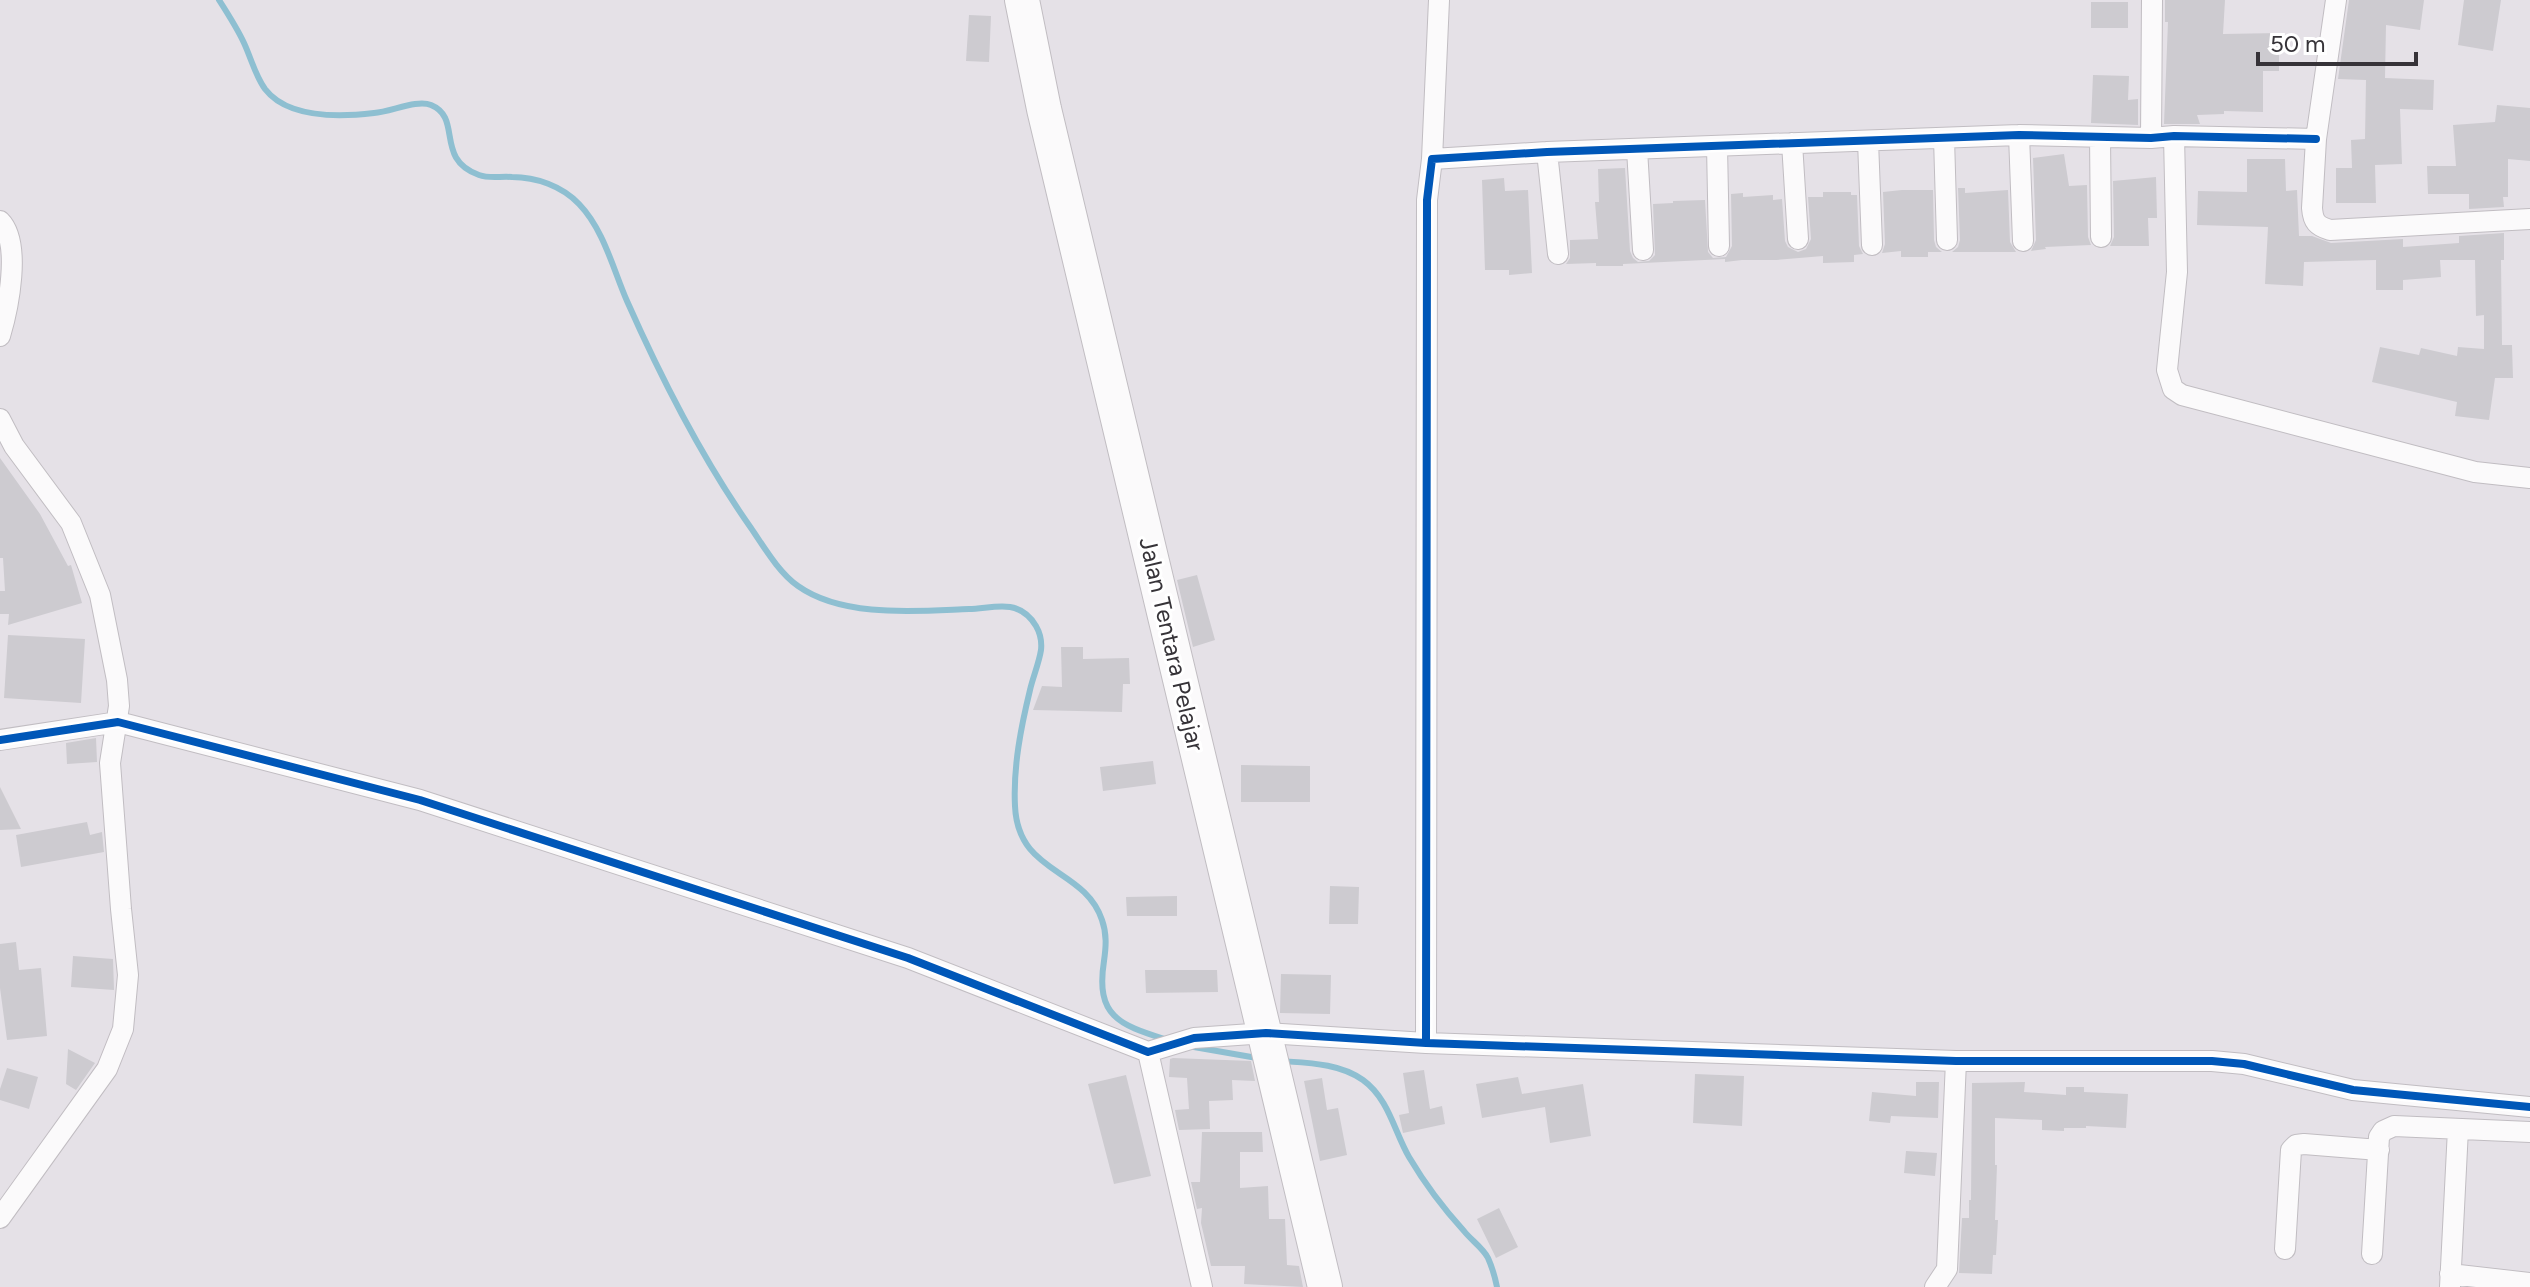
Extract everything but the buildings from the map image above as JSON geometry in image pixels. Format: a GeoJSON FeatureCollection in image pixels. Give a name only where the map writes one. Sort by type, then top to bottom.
{"type":"FeatureCollection","features":[{"type":"Feature","properties":{"kind":"highway","name":"Jalan Tentara Pelajar"},"geometry":{"type":"LineString","coordinates":[[1022,0],[1044,109],[1325,1287]]}},
{"type":"Feature","properties":{"kind":"street"},"geometry":{"type":"LineString","coordinates":[[1426,1043],[1427,200],[1432,159],[1439,0]]}},
{"type":"Feature","properties":{"kind":"street"},"geometry":{"type":"LineString","coordinates":[[2151,138],[2152,0]]}},
{"type":"Feature","properties":{"kind":"street"},"geometry":{"type":"LineString","coordinates":[[2336,0],[2316,139],[2312,208],[2318,226],[2330,230],[2530,219]]}},
{"type":"Feature","properties":{"kind":"street"},"geometry":{"type":"LineString","coordinates":[[1432,159],[2019,135],[2316,139]]}},
{"type":"Feature","properties":{"kind":"street"},"geometry":{"type":"LineString","coordinates":[[2019,135],[2023,241]]}},
{"type":"Feature","properties":{"kind":"street"},"geometry":{"type":"LineString","coordinates":[[2174,136],[2177,272],[2167,370],[2173,389],[2182,395],[2475,472],[2530,478]]}},
{"type":"Feature","properties":{"kind":"street"},"geometry":{"type":"LineString","coordinates":[[2100,137],[2101,237]]}},
{"type":"Feature","properties":{"kind":"street"},"geometry":{"type":"LineString","coordinates":[[1944,138],[1947,240]]}},
{"type":"Feature","properties":{"kind":"street"},"geometry":{"type":"LineString","coordinates":[[1868,141],[1872,245]]}},
{"type":"Feature","properties":{"kind":"street"},"geometry":{"type":"LineString","coordinates":[[1792,143],[1798,239]]}},
{"type":"Feature","properties":{"kind":"street"},"geometry":{"type":"LineString","coordinates":[[1717,146],[1719,246]]}},
{"type":"Feature","properties":{"kind":"street"},"geometry":{"type":"LineString","coordinates":[[1637,149],[1643,250]]}},
{"type":"Feature","properties":{"kind":"street"},"geometry":{"type":"LineString","coordinates":[[1547,152],[1558,254]]}},
{"type":"Feature","properties":{"kind":"street"},"geometry":{"type":"LineString","coordinates":[[0,221],[6,227],[12,254],[8,310],[0,336]]}},
{"type":"Feature","properties":{"kind":"street"},"geometry":{"type":"LineString","coordinates":[[0,419],[14,446],[71,523],[100,595],[117,680],[118,722],[110,763],[128,975],[123,1029],[107,1069],[0,1218]]}},
{"type":"Feature","properties":{"kind":"street"},"geometry":{"type":"LineString","coordinates":[[0,740],[118,722],[420,800],[908,958],[1154,1050],[1194,1038],[1267,1038],[1956,1061],[2212,1061],[2244,1064],[2353,1090],[2530,1107]]}},
{"type":"Feature","properties":{"kind":"street"},"geometry":{"type":"LineString","coordinates":[[1154,1050],[1202,1287]]}},
{"type":"Feature","properties":{"kind":"street"},"geometry":{"type":"LineString","coordinates":[[1935,1287],[1947,1269],[1956,1061]]}},
{"type":"Feature","properties":{"kind":"street"},"geometry":{"type":"LineString","coordinates":[[2372,1254],[2379,1137],[2383,1131],[2394,1126],[2530,1132]]}},
{"type":"Feature","properties":{"kind":"street"},"geometry":{"type":"LineString","coordinates":[[2458,1129],[2450,1280],[2530,1283]]}},
{"type":"Feature","properties":{"kind":"street"},"geometry":{"type":"LineString","coordinates":[[2285,1249],[2291,1150],[2304,1144],[2379,1150]]}},
{"type":"Feature","properties":{"kind":"waterway"},"geometry":{"type":"LineString","coordinates":[[219,0],[241,37],[265,89],[287,106],[315,114],[346,115],[431,105],[446,119],[452,149],[465,168],[483,176],[539,181],[565,192],[579,204],[601,238],[640,331],[699,446],[767,551],[784,574],[798,586],[816,596],[858,608],[903,611],[1010,607],[1031,619],[1039,631],[1041,647],[1016,762],[1015,806],[1019,829],[1027,845],[1081,890],[1102,920],[1106,940],[1102,980],[1108,1007],[1124,1023],[1167,1040]]}},
{"type":"Feature","properties":{"kind":"waterway"},"geometry":{"type":"LineString","coordinates":[[1194,1047],[1257,1058]]}},
{"type":"Feature","properties":{"kind":"waterway"},"geometry":{"type":"LineString","coordinates":[[1280,1061],[1334,1067],[1354,1074],[1372,1088],[1385,1106],[1421,1177],[1449,1214],[1486,1254],[1497,1287]]}},
{"type":"Feature","properties":{"kind":"cycle path"},"geometry":{"type":"LineString","coordinates":[[1426,1043],[1427,200],[1432,159],[2019,135],[2316,139]]}},
{"type":"Feature","properties":{"kind":"cycle path"},"geometry":{"type":"LineString","coordinates":[[0,740],[118,722],[420,800],[908,958],[1148,1052],[1194,1038],[1266,1033],[1426,1043],[1956,1061],[2212,1061],[2244,1064],[2353,1090],[2530,1107]]}}]}
